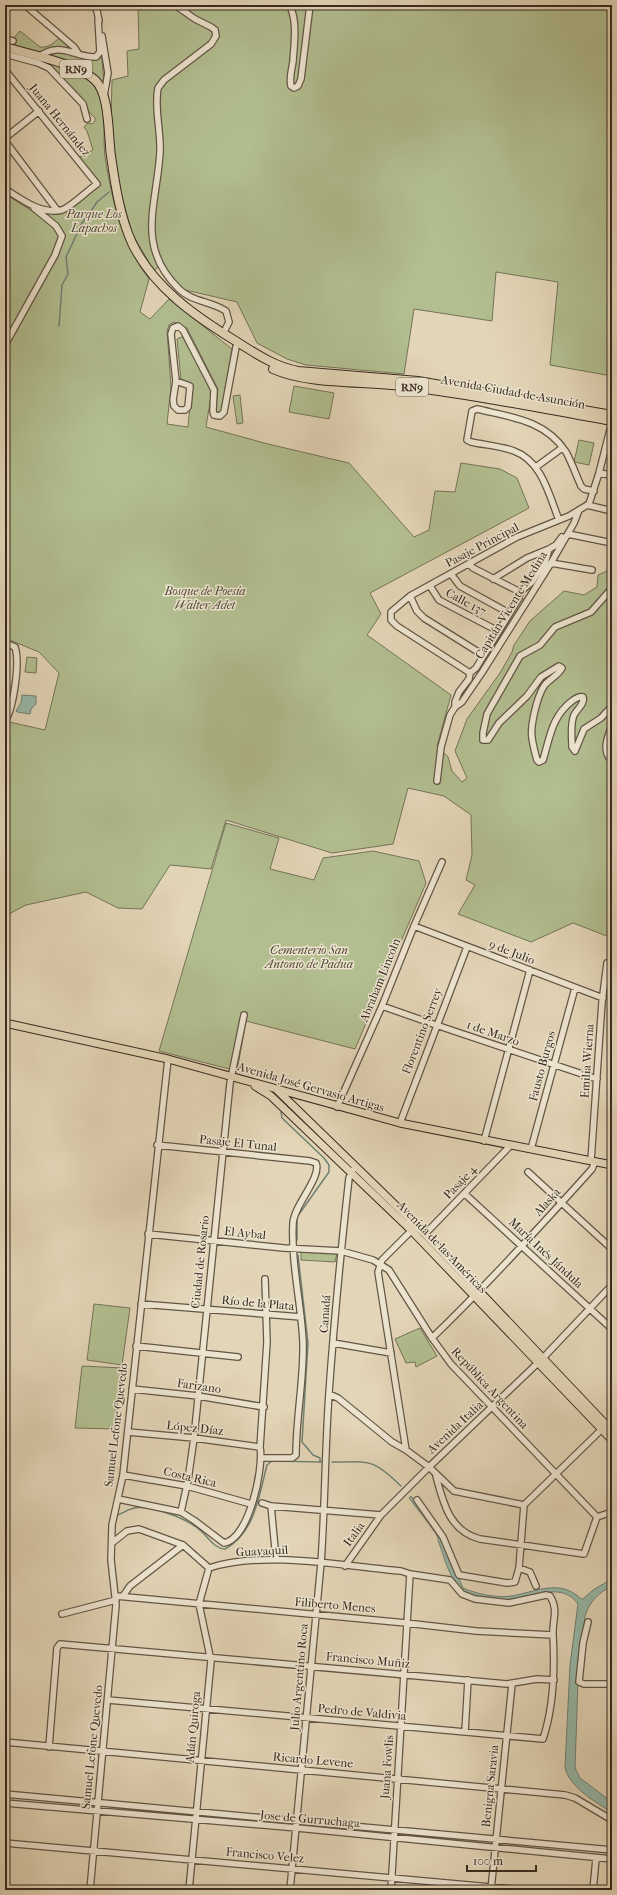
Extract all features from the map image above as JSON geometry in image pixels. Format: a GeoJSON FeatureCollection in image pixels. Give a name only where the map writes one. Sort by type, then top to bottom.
{"type":"FeatureCollection","features":[{"type":"Feature","properties":{"kind":"highway","name":"RN9"},"geometry":{"type":"LineString","coordinates":[[5,47],[38,56],[85,73],[95,80],[101,87],[104,96],[114,173],[126,226],[132,243],[148,269],[163,287],[209,325],[223,334]]}},
{"type":"Feature","properties":{"kind":"highway","name":"Avenida Ciudad de Asunción"},"geometry":{"type":"LineString","coordinates":[[223,334],[236,347],[269,368],[299,378],[370,382],[422,388],[612,422]]}},
{"type":"Feature","properties":{"kind":"highway","name":"Avenida Ciudad de Asunción"},"geometry":{"type":"LineString","coordinates":[[223,334],[266,360],[298,371],[418,381],[612,414]]}},
{"type":"Feature","properties":{"kind":"main road","name":"Avenida José Gervasio Artigas"},"geometry":{"type":"LineString","coordinates":[[5,1023],[168,1059],[337,1107],[400,1123],[484,1141],[612,1165]]}},
{"type":"Feature","properties":{"kind":"main road","name":"Avenida de las Américas"},"geometry":{"type":"LineString","coordinates":[[246,1081],[271,1096],[353,1169]]}},
{"type":"Feature","properties":{"kind":"main road","name":"Avenida de las Américas"},"geometry":{"type":"LineString","coordinates":[[276,1089],[609,1428],[612,1440]]}},
{"type":"Feature","properties":{"kind":"main road","name":"Avenida de las Américas"},"geometry":{"type":"LineString","coordinates":[[414,1228],[426,1234],[478,1294]]}},
{"type":"Feature","properties":{"kind":"street"},"geometry":{"type":"LineString","coordinates":[[25,5],[74,47],[78,53]]}},
{"type":"Feature","properties":{"kind":"street"},"geometry":{"type":"LineString","coordinates":[[93,5],[97,11],[108,73],[104,96]]}},
{"type":"Feature","properties":{"kind":"street"},"geometry":{"type":"LineString","coordinates":[[175,5],[190,16],[215,30],[216,36],[211,44],[164,80],[158,88],[160,152],[151,237],[156,258],[161,268],[179,289],[189,297],[226,311],[228,322],[223,334]]}},
{"type":"Feature","properties":{"kind":"street"},"geometry":{"type":"LineString","coordinates":[[289,5],[294,23],[293,62],[290,78],[291,86],[294,88],[298,86],[302,79],[310,5]]}},
{"type":"Feature","properties":{"kind":"street"},"geometry":{"type":"LineString","coordinates":[[38,56],[45,51],[54,50],[78,53],[93,57],[99,55],[98,19]]}},
{"type":"Feature","properties":{"kind":"street"},"geometry":{"type":"LineString","coordinates":[[5,39],[12,41]]}},
{"type":"Feature","properties":{"kind":"street"},"geometry":{"type":"LineString","coordinates":[[5,54],[38,62],[49,68],[83,104],[87,119]]}},
{"type":"Feature","properties":{"kind":"street","name":"Juana Hernández"},"geometry":{"type":"LineString","coordinates":[[5,70],[97,184],[64,208],[57,210]]}},
{"type":"Feature","properties":{"kind":"street"},"geometry":{"type":"LineString","coordinates":[[5,138],[38,111]]}},
{"type":"Feature","properties":{"kind":"street"},"geometry":{"type":"LineString","coordinates":[[5,141],[57,210]]}},
{"type":"Feature","properties":{"kind":"street"},"geometry":{"type":"LineString","coordinates":[[5,189],[31,206],[56,226],[62,236],[55,255],[5,344]]}},
{"type":"Feature","properties":{"kind":"street"},"geometry":{"type":"LineString","coordinates":[[31,206],[57,210]]}},
{"type":"Feature","properties":{"kind":"street"},"geometry":{"type":"LineString","coordinates":[[176,381],[190,386],[188,406],[185,410],[178,410],[174,406],[173,400],[176,381],[171,334],[173,328],[178,326],[183,330],[214,390],[213,411],[214,414],[220,416],[224,412],[236,347]]}},
{"type":"Feature","properties":{"kind":"street"},"geometry":{"type":"LineString","coordinates":[[560,520],[536,467],[516,451],[469,442],[467,437],[472,410],[525,420],[545,430],[569,458],[581,486],[584,489],[594,491]]}},
{"type":"Feature","properties":{"kind":"street"},"geometry":{"type":"LineString","coordinates":[[612,422],[594,491],[587,505],[612,511]]}},
{"type":"Feature","properties":{"kind":"street"},"geometry":{"type":"LineString","coordinates":[[536,467],[562,448]]}},
{"type":"Feature","properties":{"kind":"street"},"geometry":{"type":"LineString","coordinates":[[599,472],[612,475]]}},
{"type":"Feature","properties":{"kind":"street","name":"Pasaje Principal"},"geometry":{"type":"LineString","coordinates":[[470,673],[397,626],[391,620],[391,612],[410,596],[450,574],[517,538],[569,516],[587,505]]}},
{"type":"Feature","properties":{"kind":"street","name":"Capitán Vicente Medina"},"geometry":{"type":"LineString","coordinates":[[455,707],[462,702],[483,672],[551,563],[578,516],[579,510]]}},
{"type":"Feature","properties":{"kind":"street","name":"Capitán Vicente Medina"},"geometry":{"type":"LineString","coordinates":[[436,782],[441,747],[448,721],[455,707],[457,695],[469,679],[470,673],[476,668],[510,613],[519,598],[520,592],[532,582],[545,564],[549,549],[558,542],[569,525],[569,516]]}},
{"type":"Feature","properties":{"kind":"street"},"geometry":{"type":"LineString","coordinates":[[568,534],[612,543]]}},
{"type":"Feature","properties":{"kind":"street"},"geometry":{"type":"LineString","coordinates":[[493,579],[527,558],[549,549]]}},
{"type":"Feature","properties":{"kind":"street"},"geometry":{"type":"LineString","coordinates":[[551,563],[592,570]]}},
{"type":"Feature","properties":{"kind":"street"},"geometry":{"type":"LineString","coordinates":[[469,564],[472,568],[520,592]]}},
{"type":"Feature","properties":{"kind":"street"},"geometry":{"type":"LineString","coordinates":[[450,574],[460,586],[510,613]]}},
{"type":"Feature","properties":{"kind":"street","name":"Calle 137"},"geometry":{"type":"LineString","coordinates":[[430,586],[439,600],[498,631]]}},
{"type":"Feature","properties":{"kind":"street"},"geometry":{"type":"LineString","coordinates":[[612,588],[591,612],[555,627],[540,645],[520,656],[487,714],[482,733],[483,740],[488,740],[499,723],[527,696],[541,677],[559,666],[562,668],[560,672],[546,684],[542,690],[532,727],[531,737],[537,760],[539,762],[543,760],[556,718],[565,707],[577,698],[583,696],[583,703],[574,715],[573,720],[572,747],[575,751],[584,729],[602,718],[612,706]]}},
{"type":"Feature","properties":{"kind":"street"},"geometry":{"type":"LineString","coordinates":[[410,596],[417,611],[424,618],[483,655]]}},
{"type":"Feature","properties":{"kind":"street"},"geometry":{"type":"LineString","coordinates":[[5,643],[15,647],[18,663],[8,715],[5,721]]}},
{"type":"Feature","properties":{"kind":"street"},"geometry":{"type":"LineString","coordinates":[[612,725],[606,747],[607,755],[612,761]]}},
{"type":"Feature","properties":{"kind":"street","name":"Abraham Lincoln"},"geometry":{"type":"LineString","coordinates":[[337,1107],[382,1006],[414,926],[442,862]]}},
{"type":"Feature","properties":{"kind":"street","name":"9 de Julio"},"geometry":{"type":"LineString","coordinates":[[414,926],[603,998]]}},
{"type":"Feature","properties":{"kind":"street","name":"Florentino Serrey"},"geometry":{"type":"LineString","coordinates":[[400,1123],[436,1025],[467,947]]}},
{"type":"Feature","properties":{"kind":"street","name":"Emilia Wierna"},"geometry":{"type":"LineString","coordinates":[[593,1161],[597,1079],[607,963]]}},
{"type":"Feature","properties":{"kind":"street"},"geometry":{"type":"LineString","coordinates":[[484,1141],[530,970]]}},
{"type":"Feature","properties":{"kind":"street","name":"Fausto Burgos"},"geometry":{"type":"LineString","coordinates":[[531,1150],[575,988]]}},
{"type":"Feature","properties":{"kind":"street","name":"1 de Marzo"},"geometry":{"type":"LineString","coordinates":[[382,1006],[554,1066],[597,1079]]}},
{"type":"Feature","properties":{"kind":"street","name":"Ciudad de Rosario"},"geometry":{"type":"LineString","coordinates":[[181,1512],[194,1438],[222,1152],[231,1076],[244,1015]]}},
{"type":"Feature","properties":{"kind":"street","name":"Samuel Lefone Quevedo"},"geometry":{"type":"LineString","coordinates":[[90,1890],[116,1598],[111,1560],[112,1525],[123,1475],[157,1146],[168,1059]]}},
{"type":"Feature","properties":{"kind":"street","name":"Pasaje El Tunal"},"geometry":{"type":"LineString","coordinates":[[157,1146],[316,1163],[317,1172],[294,1214],[292,1249]]}},
{"type":"Feature","properties":{"kind":"street","name":"Pasaje 4"},"geometry":{"type":"LineString","coordinates":[[426,1234],[510,1146]]}},
{"type":"Feature","properties":{"kind":"street","name":"Alaska"},"geometry":{"type":"LineString","coordinates":[[432,1338],[478,1294],[522,1246],[592,1169],[593,1161]]}},
{"type":"Feature","properties":{"kind":"street","name":"Canadá"},"geometry":{"type":"LineString","coordinates":[[327,1465],[329,1394],[341,1251],[353,1169]]}},
{"type":"Feature","properties":{"kind":"street"},"geometry":{"type":"LineString","coordinates":[[528,1172],[612,1249]]}},
{"type":"Feature","properties":{"kind":"street","name":"María Inés Jándula"},"geometry":{"type":"LineString","coordinates":[[464,1194],[612,1329]]}},
{"type":"Feature","properties":{"kind":"street"},"geometry":{"type":"LineString","coordinates":[[406,1450],[378,1272],[380,1263],[414,1228]]}},
{"type":"Feature","properties":{"kind":"street","name":"El Aybal"},"geometry":{"type":"LineString","coordinates":[[148,1234],[292,1249],[341,1251],[365,1257],[380,1263]]}},
{"type":"Feature","properties":{"kind":"street"},"geometry":{"type":"LineString","coordinates":[[262,1458],[292,1458],[296,1455],[303,1353],[301,1318],[292,1249]]}},
{"type":"Feature","properties":{"kind":"street","name":"República Argentina"},"geometry":{"type":"LineString","coordinates":[[380,1263],[389,1270],[432,1338],[451,1364],[597,1517]]}},
{"type":"Feature","properties":{"kind":"street"},"geometry":{"type":"LineString","coordinates":[[118,1498],[181,1512],[224,1544],[232,1539],[242,1527],[254,1498],[262,1458],[260,1447],[264,1407],[267,1342],[265,1279]]}},
{"type":"Feature","properties":{"kind":"street","name":"Avenida Italia"},"geometry":{"type":"LineString","coordinates":[[381,1516],[429,1467],[541,1360],[612,1285]]}},
{"type":"Feature","properties":{"kind":"street","name":"Río de la Plata"},"geometry":{"type":"LineString","coordinates":[[140,1304],[301,1318]]}},
{"type":"Feature","properties":{"kind":"street"},"geometry":{"type":"LineString","coordinates":[[333,1343],[391,1353]]}},
{"type":"Feature","properties":{"kind":"street"},"geometry":{"type":"LineString","coordinates":[[136,1346],[238,1357]]}},
{"type":"Feature","properties":{"kind":"street","name":"Farizano"},"geometry":{"type":"LineString","coordinates":[[132,1389],[198,1396],[264,1407]]}},
{"type":"Feature","properties":{"kind":"street"},"geometry":{"type":"LineString","coordinates":[[329,1394],[338,1398],[392,1442],[406,1450],[429,1467],[454,1491],[524,1505]]}},
{"type":"Feature","properties":{"kind":"street"},"geometry":{"type":"LineString","coordinates":[[417,1500],[443,1537],[459,1575],[507,1583],[514,1582],[519,1568],[524,1505],[556,1474],[609,1428]]}},
{"type":"Feature","properties":{"kind":"street","name":"López Díaz"},"geometry":{"type":"LineString","coordinates":[[128,1432],[194,1438],[260,1447]]}},
{"type":"Feature","properties":{"kind":"street","name":"Julio Argentino Roca"},"geometry":{"type":"LineString","coordinates":[[290,1890],[298,1821],[315,1614],[321,1563],[327,1465]]}},
{"type":"Feature","properties":{"kind":"street","name":"Costa Rica"},"geometry":{"type":"LineString","coordinates":[[123,1475],[186,1486],[251,1504]]}},
{"type":"Feature","properties":{"kind":"street"},"geometry":{"type":"LineString","coordinates":[[436,1475],[446,1512],[466,1533],[480,1539],[584,1554],[597,1517],[612,1512]]}},
{"type":"Feature","properties":{"kind":"street"},"geometry":{"type":"LineString","coordinates":[[262,1503],[271,1506],[381,1516]]}},
{"type":"Feature","properties":{"kind":"street"},"geometry":{"type":"LineString","coordinates":[[271,1506],[276,1559]]}},
{"type":"Feature","properties":{"kind":"street","name":"Italia"},"geometry":{"type":"LineString","coordinates":[[345,1566],[381,1516]]}},
{"type":"Feature","properties":{"kind":"street"},"geometry":{"type":"LineString","coordinates":[[112,1543],[127,1531],[136,1528],[183,1545],[209,1568]]}},
{"type":"Feature","properties":{"kind":"street"},"geometry":{"type":"LineString","coordinates":[[123,1596],[130,1586],[183,1545]]}},
{"type":"Feature","properties":{"kind":"street","name":"Guayaquil"},"geometry":{"type":"LineString","coordinates":[[209,1568],[227,1564],[276,1559],[401,1571],[410,1574],[452,1581],[462,1594],[475,1600],[509,1603],[542,1595],[550,1596],[555,1612],[553,1635]]}},
{"type":"Feature","properties":{"kind":"street","name":"Adán Quiroga"},"geometry":{"type":"LineString","coordinates":[[189,1890],[210,1658],[199,1604],[209,1568]]}},
{"type":"Feature","properties":{"kind":"street"},"geometry":{"type":"LineString","coordinates":[[519,1568],[530,1572],[536,1586]]}},
{"type":"Feature","properties":{"kind":"street","name":"Juana Fowlis"},"geometry":{"type":"LineString","coordinates":[[391,1890],[410,1574]]}},
{"type":"Feature","properties":{"kind":"street","name":"Filiberto Menes"},"geometry":{"type":"LineString","coordinates":[[62,1614],[123,1596],[406,1622],[476,1631],[553,1635]]}},
{"type":"Feature","properties":{"kind":"street"},"geometry":{"type":"LineString","coordinates":[[588,1622],[583,1643],[579,1682],[584,1684],[612,1684]]}},
{"type":"Feature","properties":{"kind":"street"},"geometry":{"type":"LineString","coordinates":[[553,1635],[554,1680]]}},
{"type":"Feature","properties":{"kind":"street","name":"Francisco Muñiz"},"geometry":{"type":"LineString","coordinates":[[49,1747],[57,1648],[60,1644],[512,1684],[538,1679],[554,1680]]}},
{"type":"Feature","properties":{"kind":"street"},"geometry":{"type":"LineString","coordinates":[[465,1732],[468,1680]]}},
{"type":"Feature","properties":{"kind":"street","name":"Pedro de Valdivia"},"geometry":{"type":"LineString","coordinates":[[108,1700],[543,1739],[554,1680]]}},
{"type":"Feature","properties":{"kind":"street","name":"Benigna Saravia"},"geometry":{"type":"LineString","coordinates":[[491,1889],[512,1684]]}},
{"type":"Feature","properties":{"kind":"street","name":"Ricardo Levene"},"geometry":{"type":"LineString","coordinates":[[5,1742],[570,1796],[612,1820]]}},
{"type":"Feature","properties":{"kind":"street","name":"Jose de Gurruchaga"},"geometry":{"type":"LineString","coordinates":[[5,1794],[612,1850]]}},
{"type":"Feature","properties":{"kind":"street","name":"Jose de Gurruchaga"},"geometry":{"type":"LineString","coordinates":[[5,1803],[297,1828],[587,1856],[596,1859],[612,1859]]}},
{"type":"Feature","properties":{"kind":"street","name":"Francisco Velez"},"geometry":{"type":"LineString","coordinates":[[5,1843],[293,1868],[491,1889],[524,1890]]}},
{"type":"Feature","properties":{"kind":"street"},"geometry":{"type":"LineString","coordinates":[[593,1890],[596,1859]]}},
{"type":"Feature","properties":{"kind":"green space"},"geometry":{"type":"Polygon","coordinates":[[[138,5],[612,5],[612,376],[550,365],[558,282],[496,272],[492,321],[414,309],[404,374],[306,365],[287,359],[257,343],[237,302],[181,289],[159,266],[154,271],[132,233],[119,187],[113,155],[111,120],[112,80],[128,76],[127,51],[139,49],[138,5]]]}},
{"type":"Feature","properties":{"kind":"green space"},"geometry":{"type":"Polygon","coordinates":[[[20,31],[40,47],[48,46],[59,38],[68,47],[67,49],[37,52],[5,43],[5,40],[11,41],[20,31]]]}},
{"type":"Feature","properties":{"kind":"green space"},"geometry":{"type":"Polygon","coordinates":[[[51,52],[102,58],[104,86],[99,79],[87,69],[73,62],[49,55],[51,52]]]}},
{"type":"Feature","properties":{"kind":"green space","name":"Bosque de Poesía Walter Adet"},"geometry":{"type":"Polygon","coordinates":[[[44,62],[85,76],[94,83],[99,91],[102,100],[104,119],[105,157],[111,190],[125,236],[149,279],[140,312],[150,319],[169,299],[232,349],[221,412],[218,413],[216,411],[218,389],[187,328],[174,322],[169,325],[167,331],[171,387],[167,424],[188,427],[192,384],[181,379],[177,339],[184,336],[212,390],[206,427],[268,444],[349,463],[414,537],[429,530],[435,491],[455,492],[461,463],[500,469],[517,478],[529,508],[370,593],[381,614],[367,635],[451,695],[437,746],[448,757],[452,771],[462,782],[467,778],[455,751],[467,719],[500,673],[512,652],[514,645],[530,621],[564,591],[584,595],[597,587],[598,575],[607,571],[608,560],[612,559],[612,938],[573,923],[531,942],[458,914],[475,885],[466,880],[472,855],[471,815],[444,796],[408,788],[393,844],[332,853],[226,820],[211,869],[170,865],[142,909],[118,908],[86,892],[26,905],[5,916],[5,721],[45,730],[59,673],[39,652],[5,638],[5,194],[53,224],[59,225],[44,212],[59,214],[65,212],[98,184],[78,158],[93,150],[87,131],[84,127],[88,123],[92,124],[95,121],[95,118],[89,112],[85,104],[44,62]]]}},
{"type":"Feature","properties":{"kind":"green space"},"geometry":{"type":"Polygon","coordinates":[[[294,386],[334,393],[329,419],[289,412],[294,386]]]}},
{"type":"Feature","properties":{"kind":"green space"},"geometry":{"type":"Polygon","coordinates":[[[240,395],[243,423],[237,424],[233,396],[240,395]]]}},
{"type":"Feature","properties":{"kind":"green space"},"geometry":{"type":"Polygon","coordinates":[[[579,440],[594,443],[589,465],[574,462],[579,440]]]}},
{"type":"Feature","properties":{"kind":"green space"},"geometry":{"type":"Polygon","coordinates":[[[27,657],[37,658],[36,673],[25,672],[27,657]]]}},
{"type":"Feature","properties":{"kind":"green space","name":"Cementerio San Antonio de Padua"},"geometry":{"type":"Polygon","coordinates":[[[226,823],[279,838],[270,869],[314,880],[323,858],[373,851],[419,861],[426,883],[355,1049],[246,1021],[237,1071],[159,1051],[226,823]]]}},
{"type":"Feature","properties":{"kind":"green space"},"geometry":{"type":"Polygon","coordinates":[[[301,1251],[337,1253],[335,1262],[301,1260],[301,1251]]]}},
{"type":"Feature","properties":{"kind":"green space"},"geometry":{"type":"Polygon","coordinates":[[[94,1304],[130,1308],[122,1365],[87,1360],[94,1304]]]}},
{"type":"Feature","properties":{"kind":"green space"},"geometry":{"type":"Polygon","coordinates":[[[420,1328],[437,1356],[416,1367],[415,1362],[406,1363],[395,1339],[420,1328]]]}},
{"type":"Feature","properties":{"kind":"green space"},"geometry":{"type":"Polygon","coordinates":[[[82,1366],[122,1368],[114,1429],[75,1428],[82,1366]]]}},
{"type":"Feature","properties":{"kind":"shaded area"},"geometry":{"type":"Polygon","coordinates":[[[22,695],[36,696],[36,704],[31,709],[30,714],[16,711],[21,703],[22,695]]]}},
{"type":"Feature","properties":{"kind":"shaded area"},"geometry":{"type":"Polygon","coordinates":[[[411,1496],[441,1535],[463,1588],[486,1595],[511,1596],[548,1588],[556,1588],[565,1589],[583,1599],[593,1590],[612,1579],[612,1586],[595,1598],[589,1606],[585,1616],[578,1681],[575,1768],[580,1778],[612,1802],[612,1813],[584,1794],[572,1782],[565,1768],[570,1665],[578,1604],[572,1597],[557,1592],[540,1593],[509,1600],[483,1599],[466,1594],[460,1589],[451,1575],[444,1559],[437,1535],[409,1498],[411,1496]]]}},
{"type":"Feature","properties":{"kind":"waterway"},"geometry":{"type":"LineString","coordinates":[[59,326],[62,285],[68,274],[66,257],[82,223],[97,202],[109,192]]}},
{"type":"Feature","properties":{"kind":"waterway"},"geometry":{"type":"LineString","coordinates":[[281,1112],[282,1118],[324,1158],[329,1165],[329,1172],[297,1217],[297,1240]]}},
{"type":"Feature","properties":{"kind":"waterway"},"geometry":{"type":"LineString","coordinates":[[298,1255],[308,1343],[302,1442],[313,1455],[320,1458],[320,1462]]}},
{"type":"Feature","properties":{"kind":"waterway"},"geometry":{"type":"LineString","coordinates":[[117,1515],[139,1508],[148,1508],[168,1513],[195,1526],[215,1545],[221,1549],[225,1549],[235,1542],[249,1523],[258,1501],[267,1465],[272,1461],[322,1462]]}},
{"type":"Feature","properties":{"kind":"waterway"},"geometry":{"type":"LineString","coordinates":[[332,1462],[363,1462],[377,1466],[401,1486]]}},
{"type":"Feature","properties":{"kind":"park label","name":"Parque Los Lapachos"},"geometry":{"type":"Point","coordinates":[94,221]}}]}
